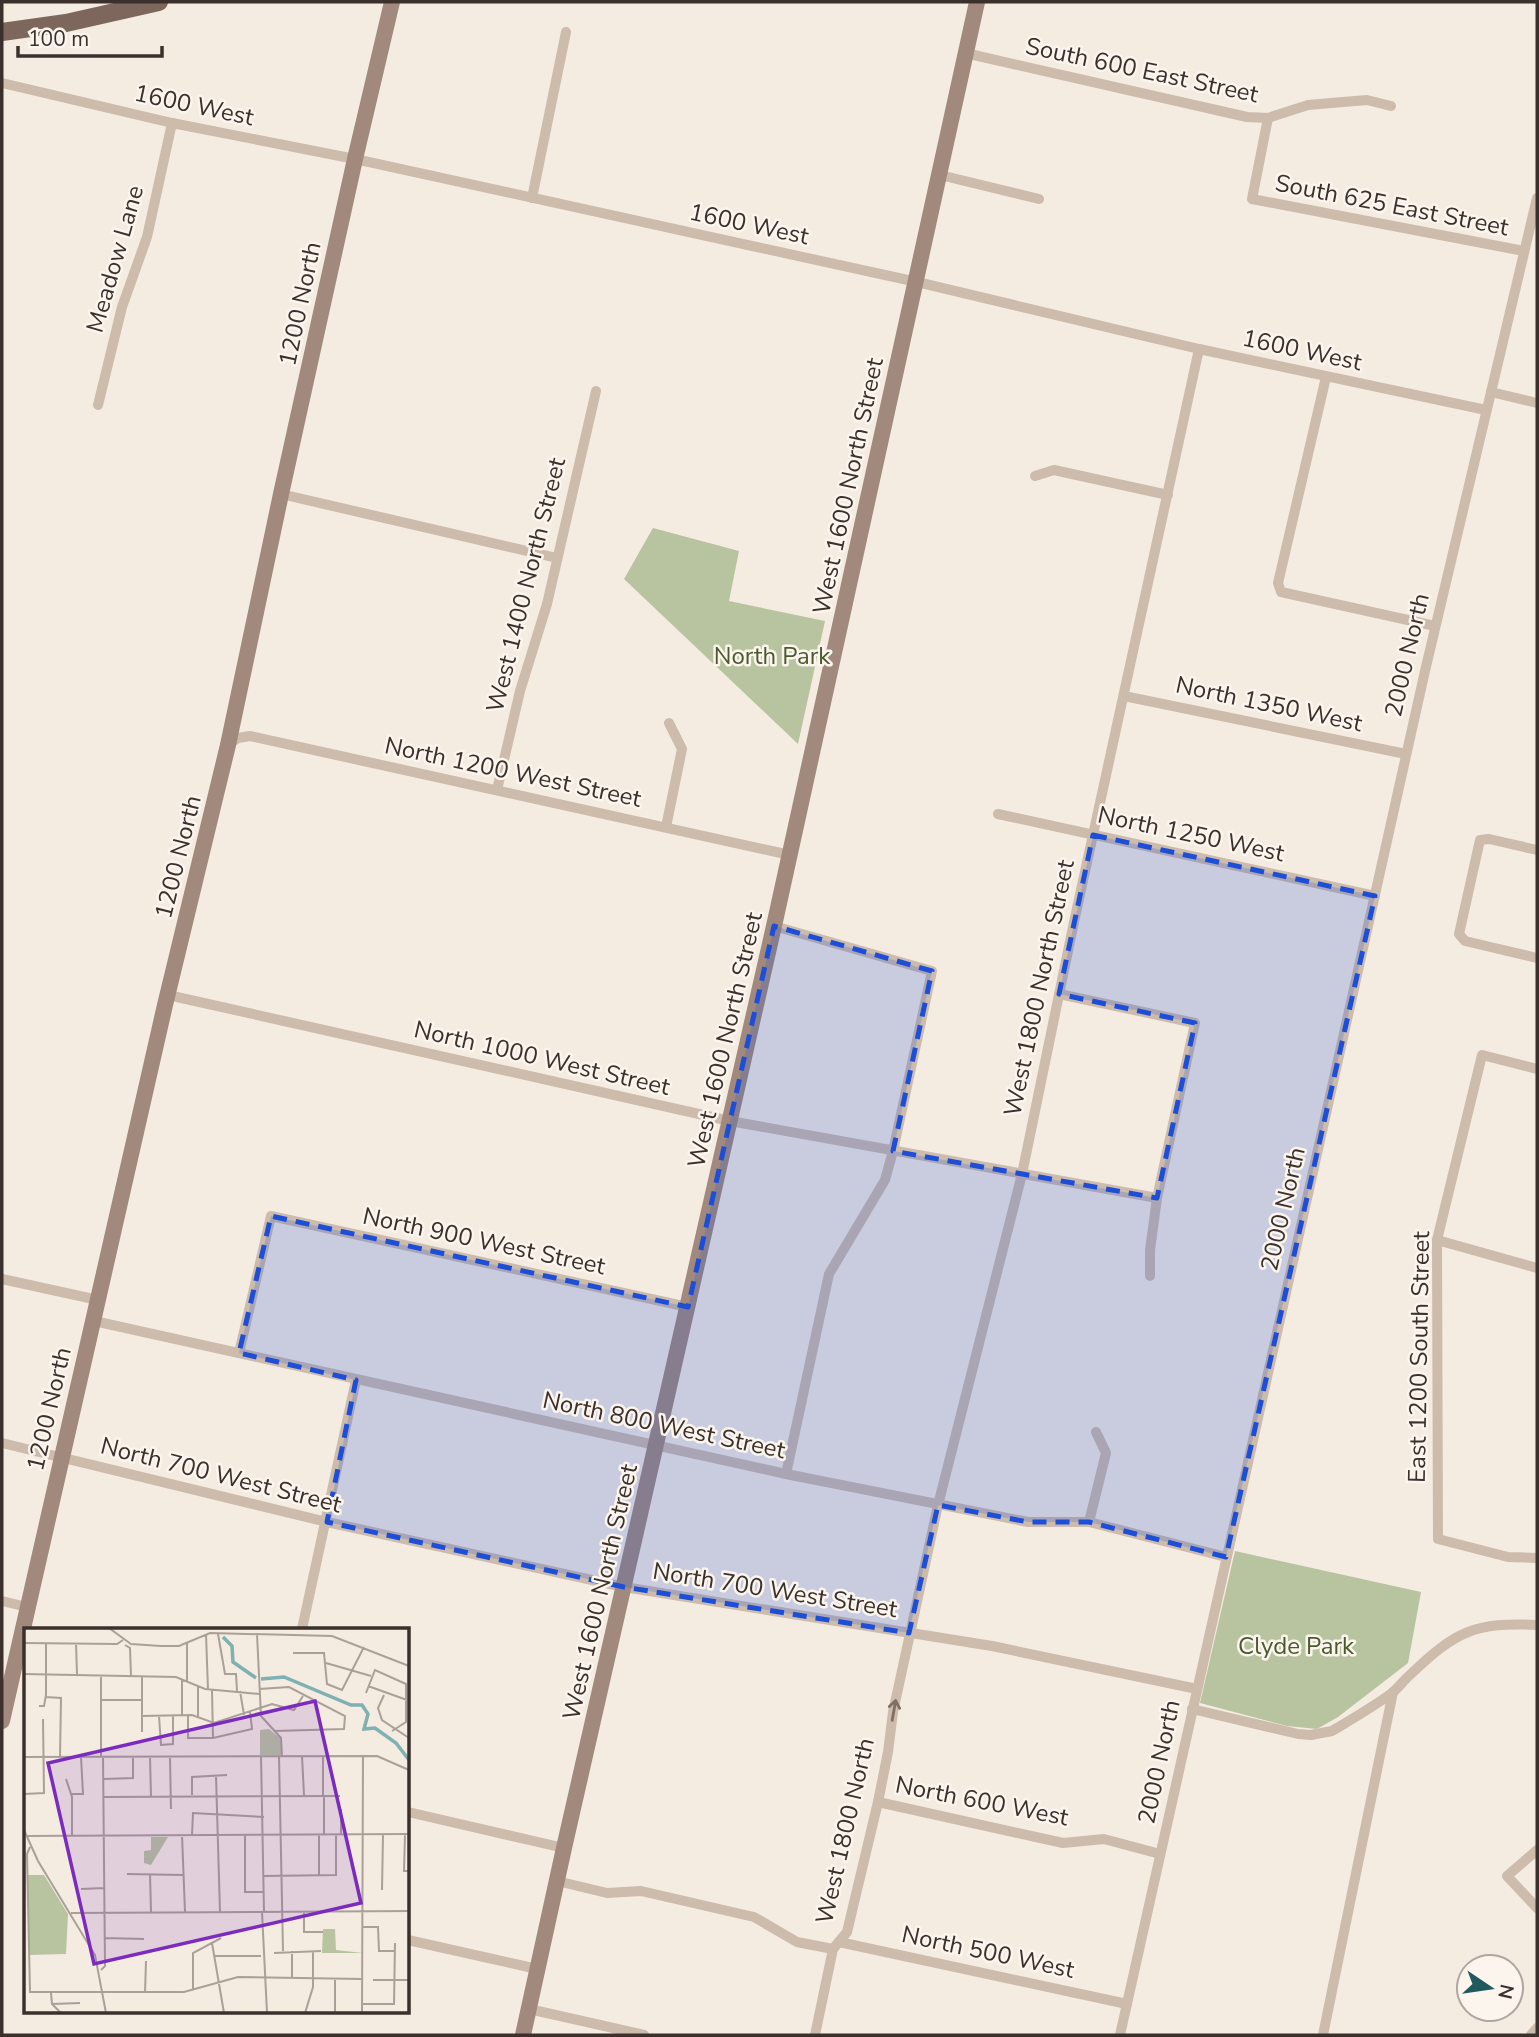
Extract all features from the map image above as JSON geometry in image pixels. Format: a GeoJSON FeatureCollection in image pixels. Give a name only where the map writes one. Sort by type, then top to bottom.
{"type":"FeatureCollection","features":[{"type":"Feature","properties":{"kind":"main road"},"geometry":{"type":"LineString","coordinates":[[2,32],[66,23],[159,2]]}},
{"type":"Feature","properties":{"kind":"street","name":"1200 North"},"geometry":{"type":"LineString","coordinates":[[2,1721],[228,745],[281,494],[392,2]]}},
{"type":"Feature","properties":{"kind":"street","name":"West 1600 North Street"},"geometry":{"type":"LineString","coordinates":[[523,2035],[790,855],[977,2]]}},
{"type":"Feature","properties":{"kind":"street"},"geometry":{"type":"LineString","coordinates":[[532,198],[566,32]]}},
{"type":"Feature","properties":{"kind":"street","name":"South 600 East Street"},"geometry":{"type":"LineString","coordinates":[[965,53],[1247,117],[1268,118],[1308,105],[1367,100],[1391,106]]}},
{"type":"Feature","properties":{"kind":"street","name":"1600 West"},"geometry":{"type":"LineString","coordinates":[[2,83],[172,123],[355,159],[917,282],[1199,349],[1486,410]]}},
{"type":"Feature","properties":{"kind":"street","name":"South 625 East Street"},"geometry":{"type":"LineString","coordinates":[[1268,118],[1252,199],[1524,251]]}},
{"type":"Feature","properties":{"kind":"street","name":"Meadow Lane"},"geometry":{"type":"LineString","coordinates":[[98,405],[122,307],[147,237],[172,123]]}},
{"type":"Feature","properties":{"kind":"street"},"geometry":{"type":"LineString","coordinates":[[940,175],[1039,199]]}},
{"type":"Feature","properties":{"kind":"street","name":"2000 North"},"geometry":{"type":"LineString","coordinates":[[1120,2035],[1435,626],[1537,198]]}},
{"type":"Feature","properties":{"kind":"street","name":"West 1800 North Street"},"geometry":{"type":"LineString","coordinates":[[909,1633],[938,1505],[1022,1174],[1199,349]]}},
{"type":"Feature","properties":{"kind":"street"},"geometry":{"type":"LineString","coordinates":[[1326,377],[1278,583],[1281,592],[1435,626]]}},
{"type":"Feature","properties":{"kind":"street","name":"West 1400 North Street"},"geometry":{"type":"LineString","coordinates":[[497,790],[520,691],[547,604],[596,391]]}},
{"type":"Feature","properties":{"kind":"street"},"geometry":{"type":"LineString","coordinates":[[1491,392],[1537,403]]}},
{"type":"Feature","properties":{"kind":"street"},"geometry":{"type":"LineString","coordinates":[[1035,476],[1054,470],[1168,495]]}},
{"type":"Feature","properties":{"kind":"street"},"geometry":{"type":"LineString","coordinates":[[281,494],[557,558]]}},
{"type":"Feature","properties":{"kind":"street","name":"North 1350 West"},"geometry":{"type":"LineString","coordinates":[[1124,696],[1406,754]]}},
{"type":"Feature","properties":{"kind":"street"},"geometry":{"type":"LineString","coordinates":[[666,827],[682,749],[669,723]]}},
{"type":"Feature","properties":{"kind":"street","name":"North 1200 West Street"},"geometry":{"type":"LineString","coordinates":[[228,745],[238,738],[250,736],[790,855]]}},
{"type":"Feature","properties":{"kind":"street","name":"North 1250 West"},"geometry":{"type":"LineString","coordinates":[[998,814],[1375,896]]}},
{"type":"Feature","properties":{"kind":"street"},"geometry":{"type":"LineString","coordinates":[[1537,850],[1489,839],[1480,840],[1459,934],[1465,941],[1537,958]]}},
{"type":"Feature","properties":{"kind":"street"},"geometry":{"type":"LineString","coordinates":[[774,926],[932,971],[885,1180],[830,1273],[786,1474]]}},
{"type":"Feature","properties":{"kind":"street"},"geometry":{"type":"LineString","coordinates":[[1059,993],[1195,1023],[1157,1198],[1150,1250],[1150,1276]]}},
{"type":"Feature","properties":{"kind":"street","name":"North 1000 West Street"},"geometry":{"type":"LineString","coordinates":[[168,995],[730,1121],[1157,1198]]}},
{"type":"Feature","properties":{"kind":"street","name":"East 1200 South Street"},"geometry":{"type":"LineString","coordinates":[[1537,1069],[1482,1055],[1437,1240],[1438,1539],[1508,1556],[1537,1558]]}},
{"type":"Feature","properties":{"kind":"street","name":"North 900 West Street"},"geometry":{"type":"LineString","coordinates":[[239,1353],[271,1216],[688,1307]]}},
{"type":"Feature","properties":{"kind":"street"},"geometry":{"type":"LineString","coordinates":[[1437,1240],[1537,1268]]}},
{"type":"Feature","properties":{"kind":"street"},"geometry":{"type":"LineString","coordinates":[[2,1279],[98,1300]]}},
{"type":"Feature","properties":{"kind":"street","name":"North 800 West Street"},"geometry":{"type":"LineString","coordinates":[[93,1321],[786,1474],[1028,1522],[1089,1522],[1226,1557]]}},
{"type":"Feature","properties":{"kind":"street"},"geometry":{"type":"LineString","coordinates":[[302,1628],[356,1380]]}},
{"type":"Feature","properties":{"kind":"street"},"geometry":{"type":"LineString","coordinates":[[1089,1522],[1106,1453],[1096,1432]]}},
{"type":"Feature","properties":{"kind":"street","name":"North 700 West Street"},"geometry":{"type":"LineString","coordinates":[[2,1443],[327,1522],[624,1587],[992,1646],[1197,1689]]}},
{"type":"Feature","properties":{"kind":"street"},"geometry":{"type":"LineString","coordinates":[[2,1601],[27,1607]]}},
{"type":"Feature","properties":{"kind":"street"},"geometry":{"type":"LineString","coordinates":[[1192,1709],[1292,1733],[1311,1735],[1332,1731],[1393,1692],[1420,1666],[1469,1630],[1502,1624],[1537,1625]]}},
{"type":"Feature","properties":{"kind":"street","name":"West 1800 North"},"geometry":{"type":"LineString","coordinates":[[815,2035],[836,1945],[847,1932],[878,1802],[909,1633]]}},
{"type":"Feature","properties":{"kind":"street"},"geometry":{"type":"LineString","coordinates":[[1324,2035],[1393,1692]]}},
{"type":"Feature","properties":{"kind":"street","name":"North 600 West"},"geometry":{"type":"LineString","coordinates":[[878,1802],[1063,1843],[1104,1839],[1160,1854]]}},
{"type":"Feature","properties":{"kind":"street"},"geometry":{"type":"LineString","coordinates":[[410,1812],[564,1848]]}},
{"type":"Feature","properties":{"kind":"street"},"geometry":{"type":"LineString","coordinates":[[1537,1850],[1507,1876],[1537,1908]]}},
{"type":"Feature","properties":{"kind":"street","name":"North 500 West"},"geometry":{"type":"LineString","coordinates":[[557,1881],[607,1894],[642,1891],[754,1917],[797,1942],[836,1945],[1127,2004]]}},
{"type":"Feature","properties":{"kind":"street"},"geometry":{"type":"LineString","coordinates":[[410,1940],[537,1969]]}},
{"type":"Feature","properties":{"kind":"street"},"geometry":{"type":"LineString","coordinates":[[529,2009],[644,2035]]}},
{"type":"Feature","properties":{"kind":"street"},"geometry":{"type":"LineString","coordinates":[[1531,2035],[1537,2028]]}},
{"type":"Feature","properties":{"kind":"highlighted area"},"geometry":{"type":"Polygon","coordinates":[[[1093,835],[1375,896],[1226,1557],[1089,1522],[1028,1522],[938,1505],[909,1633],[624,1587],[327,1522],[356,1380],[239,1353],[271,1216],[688,1307],[774,926],[932,971],[893,1151],[1157,1198],[1195,1023],[1059,994],[1093,835]]]}},
{"type":"Feature","properties":{"kind":"green space","name":"North Park"},"geometry":{"type":"Polygon","coordinates":[[[653,528],[739,551],[729,601],[825,621],[798,744],[624,579],[653,528]]]}},
{"type":"Feature","properties":{"kind":"green space","name":"Clyde Park"},"geometry":{"type":"Polygon","coordinates":[[[1235,1551],[1421,1592],[1408,1663],[1338,1717],[1317,1729],[1287,1726],[1200,1703],[1235,1551]]]}}]}
